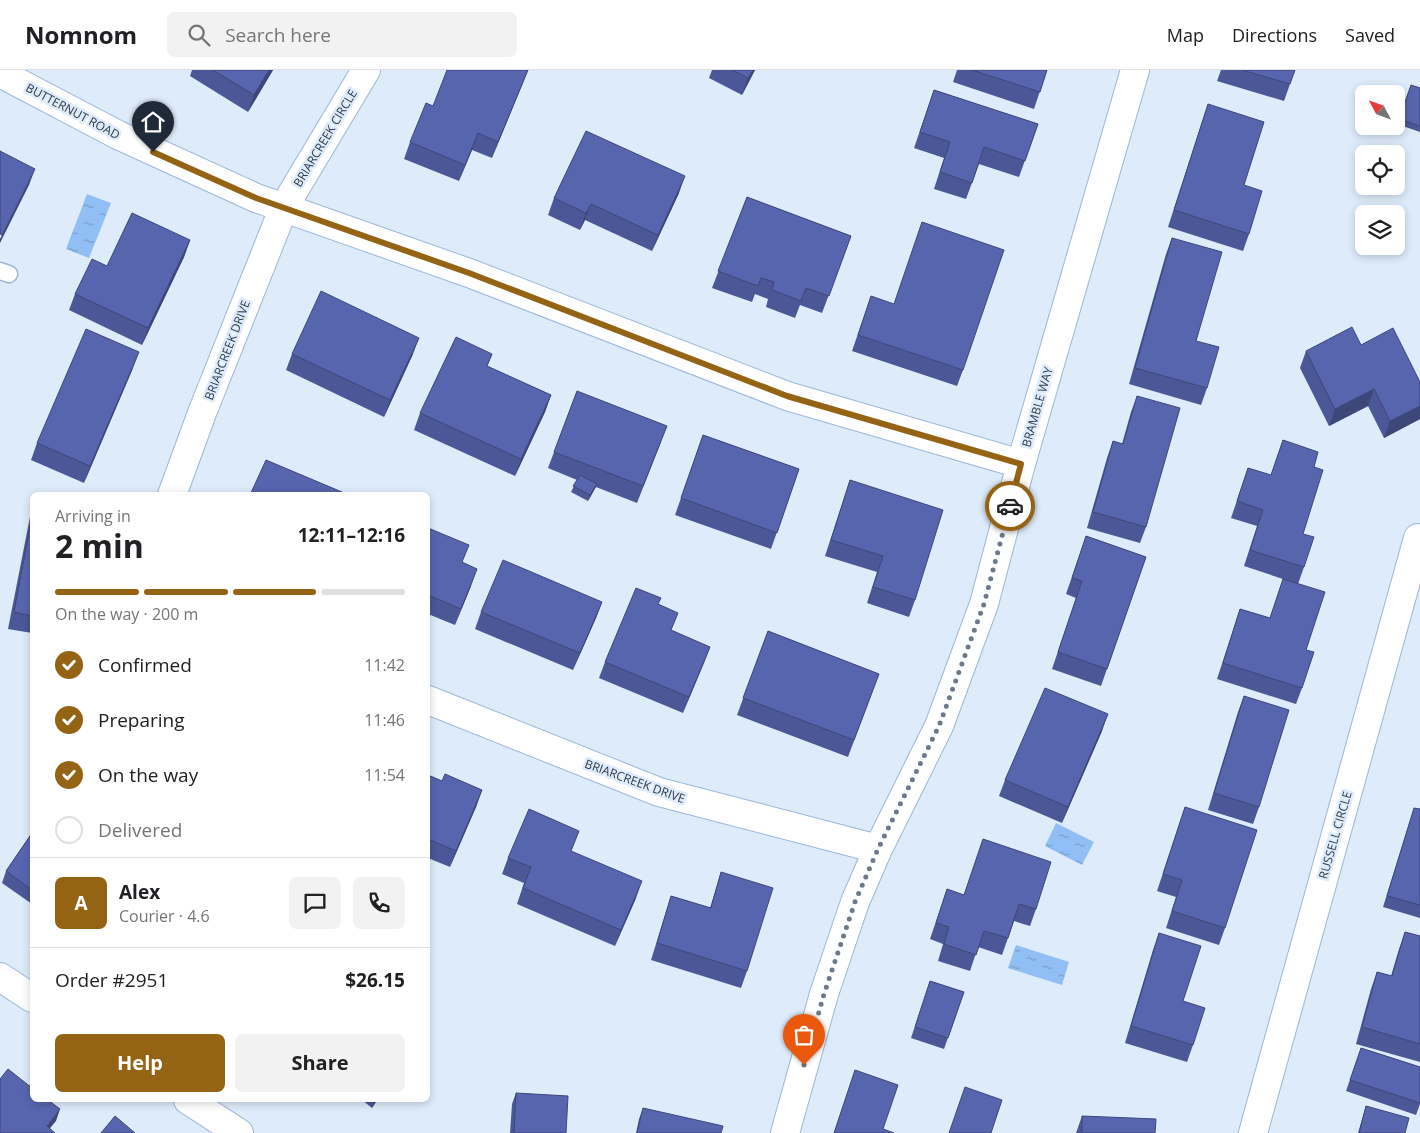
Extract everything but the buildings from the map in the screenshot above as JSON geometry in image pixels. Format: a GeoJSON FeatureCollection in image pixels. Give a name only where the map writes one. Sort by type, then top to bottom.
{"type":"FeatureCollection","features":[{"type":"Feature","properties":{"kind":"street","name":"BRIARCREEK CIRCLE"},"geometry":{"type":"LineString","coordinates":[[284,207],[366,70]]}},
{"type":"Feature","properties":{"kind":"street","name":"BRAMBLE WAY"},"geometry":{"type":"LineString","coordinates":[[785,1133],[824,994],[855,902],[878,849],[939,726],[984,604],[1021,464],[1135,70]]}},
{"type":"Feature","properties":{"kind":"street","name":"BUTTERNUT ROAD"},"geometry":{"type":"LineString","coordinates":[[0,73],[171,161],[256,198],[469,273],[787,396],[1021,464]]}},
{"type":"Feature","properties":{"kind":"street","name":"BRIARCREEK DRIVE"},"geometry":{"type":"LineString","coordinates":[[173,492],[202,413],[284,207]]}},
{"type":"Feature","properties":{"kind":"street","name":"RUSSELL CIRCLE"},"geometry":{"type":"LineString","coordinates":[[1253,1133],[1418,538]]}},
{"type":"Feature","properties":{"kind":"street","name":"BRIARCREEK DRIVE"},"geometry":{"type":"LineString","coordinates":[[430,701],[659,792],[878,849]]}},
{"type":"Feature","properties":{"kind":"street"},"geometry":{"type":"LineString","coordinates":[[0,977],[30,997]]}},
{"type":"Feature","properties":{"kind":"street"},"geometry":{"type":"LineString","coordinates":[[191,1102],[239,1133]]}},
{"type":"Feature","properties":{"kind":"water"},"geometry":{"type":"Polygon","coordinates":[[[87,194],[111,203],[89,258],[66,249],[87,194]]]}},
{"type":"Feature","properties":{"kind":"water"},"geometry":{"type":"Polygon","coordinates":[[[1056,823],[1094,842],[1082,865],[1045,846],[1056,823]]]}},
{"type":"Feature","properties":{"kind":"water"},"geometry":{"type":"Polygon","coordinates":[[[1016,945],[1069,962],[1062,985],[1008,968],[1016,945]]]}},
{"type":"Feature","properties":{"kind":"way so far"},"geometry":{"type":"LineString","coordinates":[[804,1065],[824,994],[855,902],[878,849],[939,726],[984,604],[1010,506]]}},
{"type":"Feature","properties":{"kind":"route"},"geometry":{"type":"LineString","coordinates":[[153,152],[256,198],[318,218],[469,273],[787,396],[1021,464],[1010,506]]}}]}
